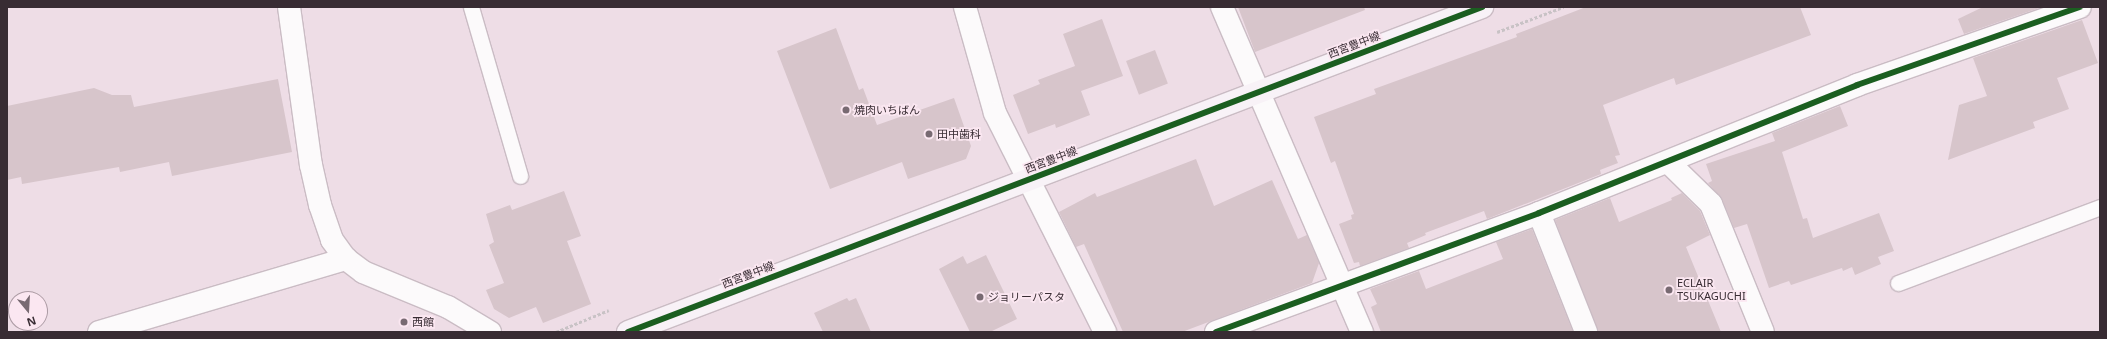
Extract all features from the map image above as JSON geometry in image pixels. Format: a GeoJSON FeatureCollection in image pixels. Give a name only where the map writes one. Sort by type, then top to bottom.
{"type":"FeatureCollection","features":[{"type":"Feature","properties":{"kind":"main road","name":"西宮豊中線"},"geometry":{"type":"LineString","coordinates":[[628,332],[1482,7]]}},
{"type":"Feature","properties":{"kind":"street"},"geometry":{"type":"LineString","coordinates":[[289,7],[307,142],[320,205],[332,240],[346,259],[363,272],[448,307],[490,332]]}},
{"type":"Feature","properties":{"kind":"street"},"geometry":{"type":"LineString","coordinates":[[965,7],[995,113],[1027,180],[1105,332]]}},
{"type":"Feature","properties":{"kind":"street"},"geometry":{"type":"LineString","coordinates":[[1222,7],[1362,332]]}},
{"type":"Feature","properties":{"kind":"street"},"geometry":{"type":"LineString","coordinates":[[1216,332],[1342,284],[1539,213],[1668,162],[1857,84],[2080,7]]}},
{"type":"Feature","properties":{"kind":"street"},"geometry":{"type":"LineString","coordinates":[[1668,162],[1711,204],[1763,332]]}},
{"type":"Feature","properties":{"kind":"street"},"geometry":{"type":"LineString","coordinates":[[1539,213],[1586,332]]}},
{"type":"Feature","properties":{"kind":"street"},"geometry":{"type":"LineString","coordinates":[[99,332],[346,259]]}},
{"type":"Feature","properties":{"kind":"lane"},"geometry":{"type":"LineString","coordinates":[[471,7],[520,176]]}},
{"type":"Feature","properties":{"kind":"lane"},"geometry":{"type":"LineString","coordinates":[[1898,283],[2100,207]]}},
{"type":"Feature","properties":{"kind":"building"},"geometry":{"type":"Polygon","coordinates":[[[1238,7],[1364,7],[1365,10],[1255,52],[1238,7]]]}},
{"type":"Feature","properties":{"kind":"building"},"geometry":{"type":"Polygon","coordinates":[[[1586,7],[1800,7],[1811,35],[1676,85],[1674,78],[1603,105],[1620,155],[1615,156],[1618,163],[1600,170],[1601,174],[1487,219],[1484,211],[1425,233],[1426,235],[1407,243],[1409,248],[1360,266],[1359,262],[1354,263],[1339,224],[1352,219],[1351,215],[1354,214],[1335,161],[1331,163],[1314,117],[1376,94],[1374,89],[1517,37],[1516,34],[1586,7]]]}},
{"type":"Feature","properties":{"kind":"building"},"geometry":{"type":"Polygon","coordinates":[[[1983,7],[2042,7],[1964,34],[1958,19],[1983,7]]]}},
{"type":"Feature","properties":{"kind":"building"},"geometry":{"type":"Polygon","coordinates":[[[1102,19],[1123,76],[1081,91],[1090,115],[1056,128],[1055,124],[1028,134],[1013,95],[1040,84],[1038,80],[1075,66],[1063,34],[1102,19]]]}},
{"type":"Feature","properties":{"kind":"building"},"geometry":{"type":"Polygon","coordinates":[[[2082,20],[2098,63],[2057,78],[2069,109],[2033,122],[2035,128],[1948,160],[1959,105],[1987,96],[1973,58],[2082,20]]]}},
{"type":"Feature","properties":{"kind":"building","name":"焼肉いちばん"},"geometry":{"type":"Polygon","coordinates":[[[836,28],[859,90],[863,88],[877,125],[954,98],[971,146],[966,159],[908,179],[902,162],[830,189],[777,51],[836,28]]]}},
{"type":"Feature","properties":{"kind":"building"},"geometry":{"type":"Polygon","coordinates":[[[1155,50],[1168,84],[1139,95],[1126,61],[1155,50]]]}},
{"type":"Feature","properties":{"kind":"building"},"geometry":{"type":"Polygon","coordinates":[[[278,79],[292,152],[172,176],[169,162],[120,172],[119,167],[22,184],[21,177],[7,180],[7,106],[94,88],[112,95],[131,95],[134,107],[278,79]]]}},
{"type":"Feature","properties":{"kind":"building"},"geometry":{"type":"Polygon","coordinates":[[[1840,106],[1848,126],[1782,152],[1803,219],[1807,218],[1813,238],[1879,213],[1894,251],[1878,257],[1881,264],[1855,275],[1852,267],[1843,271],[1842,268],[1791,285],[1789,281],[1769,288],[1747,224],[1734,228],[1722,199],[1708,183],[1712,181],[1706,164],[1775,141],[1772,133],[1840,106]]]}},
{"type":"Feature","properties":{"kind":"building"},"geometry":{"type":"Polygon","coordinates":[[[1196,159],[1214,206],[1272,180],[1298,239],[1307,235],[1319,263],[1312,283],[1182,332],[1123,332],[1084,244],[1076,247],[1059,212],[1095,193],[1097,197],[1196,159]]]}},
{"type":"Feature","properties":{"kind":"building"},"geometry":{"type":"Polygon","coordinates":[[[564,191],[581,236],[567,241],[591,304],[543,323],[536,307],[509,318],[494,309],[486,290],[504,283],[489,245],[494,242],[486,214],[510,205],[512,210],[564,191]]]}},
{"type":"Feature","properties":{"kind":"building"},"geometry":{"type":"Polygon","coordinates":[[[1682,193],[1700,211],[1710,235],[1686,247],[1721,332],[1598,332],[1555,220],[1610,198],[1619,222],[1672,200],[1671,198],[1682,193]]]}},
{"type":"Feature","properties":{"kind":"building"},"geometry":{"type":"Polygon","coordinates":[[[1532,229],[1573,332],[1381,332],[1371,307],[1377,304],[1370,289],[1419,271],[1426,289],[1503,259],[1496,242],[1532,229]]]}},
{"type":"Feature","properties":{"kind":"building","name":"ジョリーパスタ"},"geometry":{"type":"Polygon","coordinates":[[[986,255],[1017,319],[990,332],[970,332],[939,269],[963,256],[967,264],[986,255]]]}},
{"type":"Feature","properties":{"kind":"building"},"geometry":{"type":"Polygon","coordinates":[[[847,298],[849,301],[856,298],[871,332],[823,332],[814,313],[847,298]]]}},
{"type":"Feature","properties":{"kind":"cycle path"},"geometry":{"type":"LineString","coordinates":[[628,332],[1482,7]]}},
{"type":"Feature","properties":{"kind":"cycle path"},"geometry":{"type":"LineString","coordinates":[[1216,332],[1539,213],[1857,85],[2080,7]]}},
{"type":"Feature","properties":{"kind":"place","name":"焼肉いちばん"},"geometry":{"type":"Point","coordinates":[846,110]}},
{"type":"Feature","properties":{"kind":"place","name":"田中歯科"},"geometry":{"type":"Point","coordinates":[929,134]}},
{"type":"Feature","properties":{"kind":"place","name":"ECLAIR TSUKAGUCHI"},"geometry":{"type":"Point","coordinates":[1669,290]}},
{"type":"Feature","properties":{"kind":"place","name":"ジョリーパスタ"},"geometry":{"type":"Point","coordinates":[980,297]}},
{"type":"Feature","properties":{"kind":"place","name":"西館"},"geometry":{"type":"Point","coordinates":[404,322]}}]}
